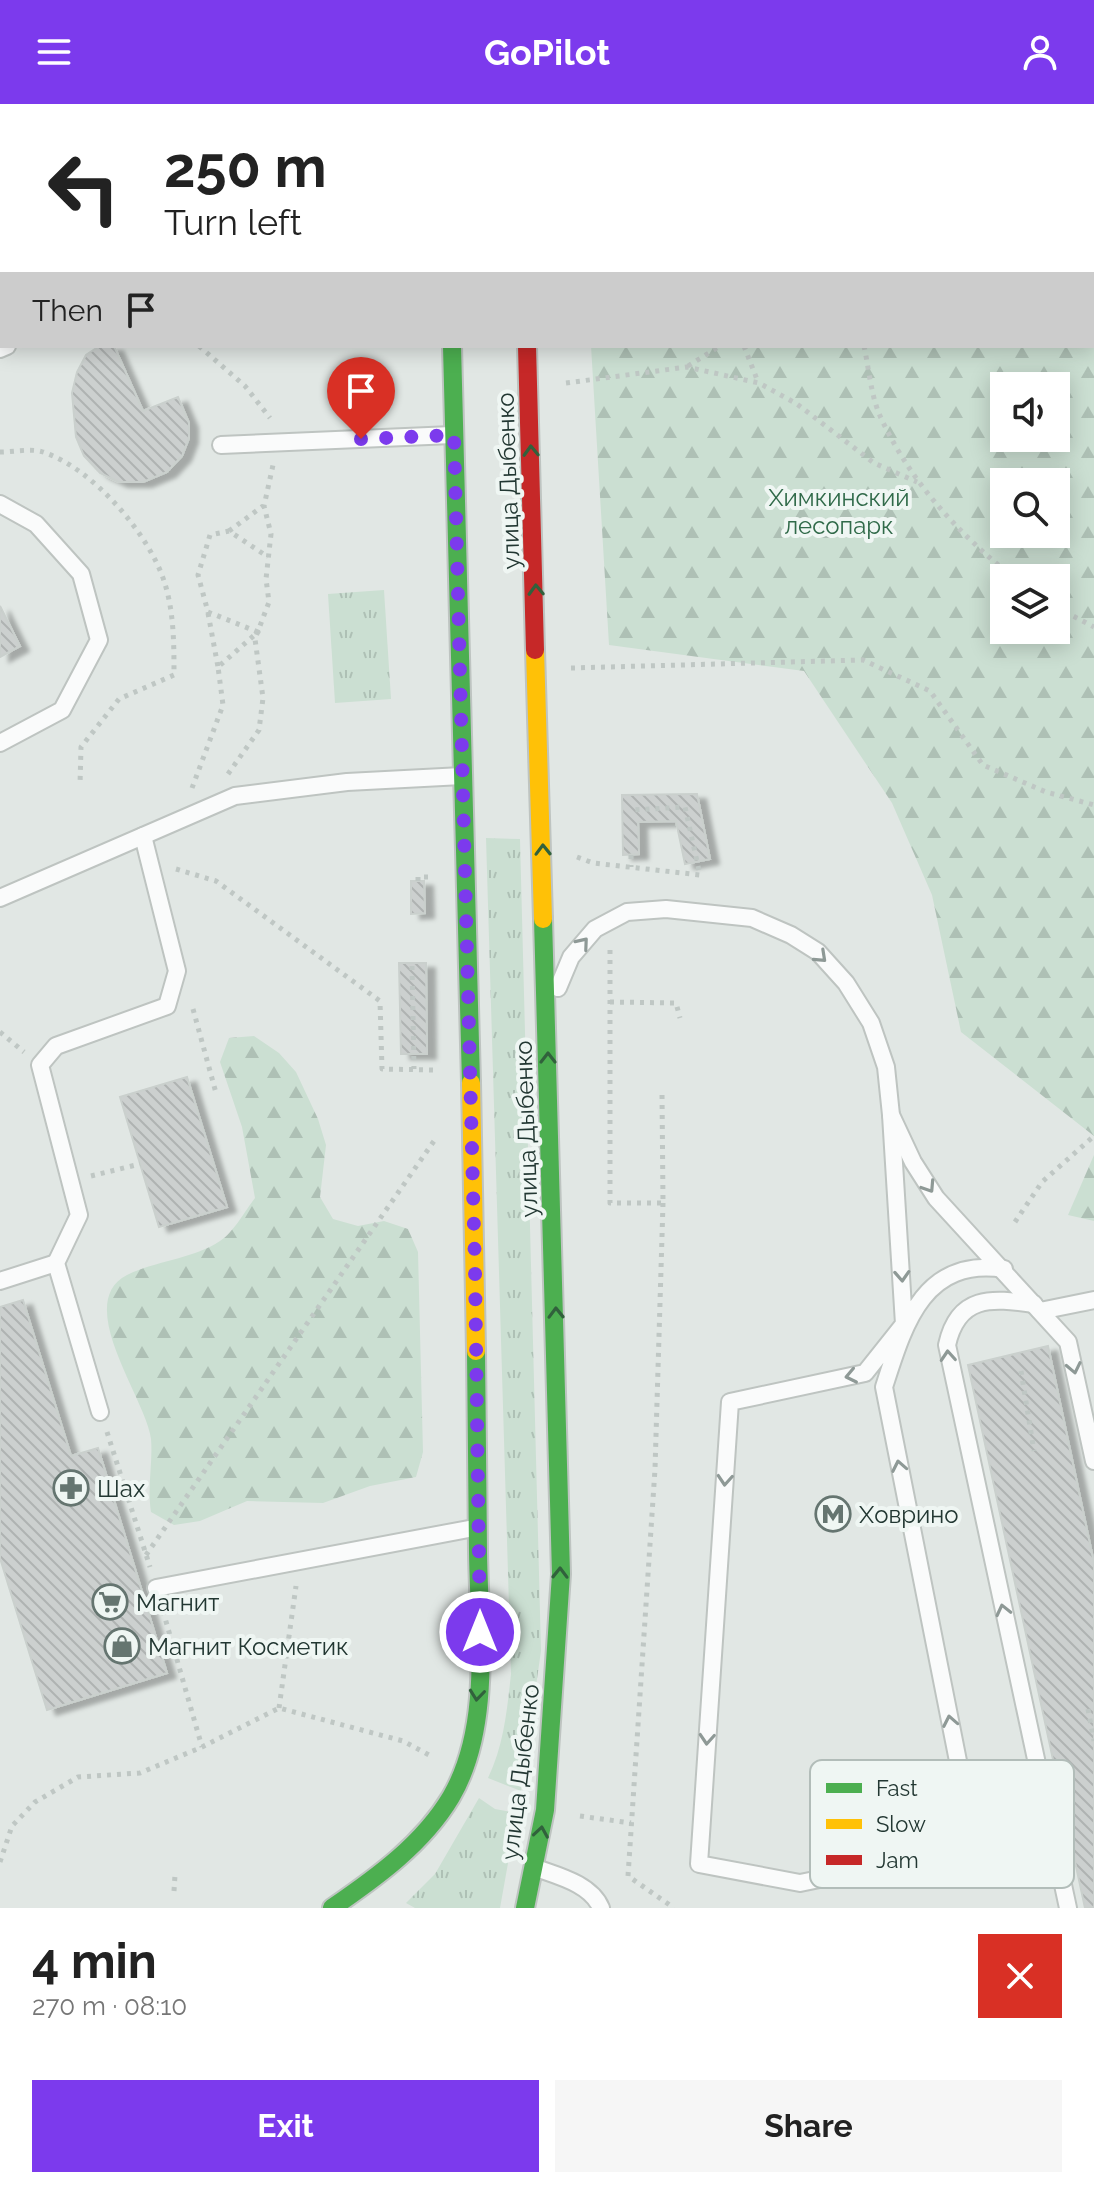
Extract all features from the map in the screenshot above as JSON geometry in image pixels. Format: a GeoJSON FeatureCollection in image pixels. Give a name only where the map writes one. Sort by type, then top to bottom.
{"type":"FeatureCollection","features":[{"type":"Feature","properties":{"kind":"main road"},"geometry":{"type":"LineString","coordinates":[[332,1908],[408,1851],[441,1811],[461,1774],[473,1734],[479,1676],[480,1527],[452,348]]}},
{"type":"Feature","properties":{"kind":"main road","name":"улица Дыбенко"},"geometry":{"type":"LineString","coordinates":[[525,1908],[545,1810],[561,1574],[527,348]]}},
{"type":"Feature","properties":{"kind":"lane"},"geometry":{"type":"LineString","coordinates":[[221,445],[454,435]]}},
{"type":"Feature","properties":{"kind":"lane"},"geometry":{"type":"LineString","coordinates":[[0,504],[36,524],[81,574],[99,640],[62,710],[0,743]]}},
{"type":"Feature","properties":{"kind":"lane"},"geometry":{"type":"LineString","coordinates":[[0,898],[227,799],[347,782],[464,776]]}},
{"type":"Feature","properties":{"kind":"lane"},"geometry":{"type":"LineString","coordinates":[[100,1412],[56,1263],[79,1215],[40,1065],[56,1046],[167,1006],[177,971],[143,836]]}},
{"type":"Feature","properties":{"kind":"lane"},"geometry":{"type":"LineString","coordinates":[[547,1011],[571,957],[595,929],[627,912],[666,909],[752,918],[791,935],[818,952],[846,983],[871,1023],[886,1067],[904,1324],[884,1387],[958,1760]]}},
{"type":"Feature","properties":{"kind":"lane"},"geometry":{"type":"LineString","coordinates":[[891,1115],[913,1162],[936,1198],[1068,1342],[1094,1461]]}},
{"type":"Feature","properties":{"kind":"lane"},"geometry":{"type":"LineString","coordinates":[[0,1281],[56,1263]]}},
{"type":"Feature","properties":{"kind":"lane"},"geometry":{"type":"LineString","coordinates":[[810,1881],[800,1883],[699,1864],[730,1402],[865,1373],[922,1299],[943,1279],[984,1266],[1004,1269]]}},
{"type":"Feature","properties":{"kind":"lane"},"geometry":{"type":"LineString","coordinates":[[1036,1760],[947,1345],[950,1332],[961,1313],[978,1302],[1001,1299],[1037,1308],[1094,1300]]}},
{"type":"Feature","properties":{"kind":"lane"},"geometry":{"type":"LineString","coordinates":[[156,1588],[480,1527]]}},
{"type":"Feature","properties":{"kind":"lane"},"geometry":{"type":"LineString","coordinates":[[534,1867],[570,1881],[596,1897],[601,1908]]}},
{"type":"Feature","properties":{"kind":"lane"},"geometry":{"type":"LineString","coordinates":[[1064,1888],[1068,1908]]}},
{"type":"Feature","properties":{"kind":"path"},"geometry":{"type":"LineString","coordinates":[[201,348],[245,386],[276,426],[279,442],[264,506],[271,534],[266,579],[269,602],[258,632],[256,661],[263,698],[259,730],[228,773],[227,799]]}},
{"type":"Feature","properties":{"kind":"path"},"geometry":{"type":"LineString","coordinates":[[687,367],[717,348]]}},
{"type":"Feature","properties":{"kind":"path"},"geometry":{"type":"LineString","coordinates":[[745,348],[759,383]]}},
{"type":"Feature","properties":{"kind":"path"},"geometry":{"type":"LineString","coordinates":[[864,348],[880,416],[917,482],[972,544],[997,564]]}},
{"type":"Feature","properties":{"kind":"path"},"geometry":{"type":"LineString","coordinates":[[553,385],[687,367],[759,383],[797,404],[874,463],[917,482]]}},
{"type":"Feature","properties":{"kind":"path"},"geometry":{"type":"LineString","coordinates":[[0,452],[41,451],[84,473],[141,534],[165,583],[174,632],[174,675],[119,699],[81,747],[80,785]]}},
{"type":"Feature","properties":{"kind":"path"},"geometry":{"type":"LineString","coordinates":[[181,819],[223,705],[208,612],[198,575],[210,535],[229,531],[264,506]]}},
{"type":"Feature","properties":{"kind":"path"},"geometry":{"type":"LineString","coordinates":[[229,531],[268,557]]}},
{"type":"Feature","properties":{"kind":"path"},"geometry":{"type":"LineString","coordinates":[[208,612],[258,632]]}},
{"type":"Feature","properties":{"kind":"path"},"geometry":{"type":"LineString","coordinates":[[1070,614],[1094,627]]}},
{"type":"Feature","properties":{"kind":"path"},"geometry":{"type":"LineString","coordinates":[[218,667],[258,632]]}},
{"type":"Feature","properties":{"kind":"path"},"geometry":{"type":"LineString","coordinates":[[562,668],[863,660],[930,691],[983,765],[1046,792],[1093,803]]}},
{"type":"Feature","properties":{"kind":"path"},"geometry":{"type":"LineString","coordinates":[[573,855],[593,863],[700,875],[685,807],[632,810]]}},
{"type":"Feature","properties":{"kind":"path"},"geometry":{"type":"LineString","coordinates":[[631,855],[631,867]]}},
{"type":"Feature","properties":{"kind":"path"},"geometry":{"type":"LineString","coordinates":[[149,861],[216,881],[380,1001],[382,1069],[435,1070]]}},
{"type":"Feature","properties":{"kind":"path"},"geometry":{"type":"LineString","coordinates":[[418,881],[418,877],[433,877]]}},
{"type":"Feature","properties":{"kind":"path"},"geometry":{"type":"LineString","coordinates":[[412,966],[414,1070]]}},
{"type":"Feature","properties":{"kind":"path"},"geometry":{"type":"LineString","coordinates":[[177,971],[190,999],[216,1093]]}},
{"type":"Feature","properties":{"kind":"path"},"geometry":{"type":"LineString","coordinates":[[610,1002],[676,1003],[680,1018]]}},
{"type":"Feature","properties":{"kind":"path"},"geometry":{"type":"LineString","coordinates":[[662,1093],[663,1203],[655,1469],[628,1876],[674,1908]]}},
{"type":"Feature","properties":{"kind":"path"},"geometry":{"type":"LineString","coordinates":[[1015,1222],[1042,1182],[1094,1136]]}},
{"type":"Feature","properties":{"kind":"path"},"geometry":{"type":"LineString","coordinates":[[146,1555],[437,1137]]}},
{"type":"Feature","properties":{"kind":"path"},"geometry":{"type":"LineString","coordinates":[[70,1182],[140,1164]]}},
{"type":"Feature","properties":{"kind":"path"},"geometry":{"type":"LineString","coordinates":[[610,1203],[663,1203]]}},
{"type":"Feature","properties":{"kind":"path"},"geometry":{"type":"LineString","coordinates":[[1021,1371],[1034,1451]]}},
{"type":"Feature","properties":{"kind":"path"},"geometry":{"type":"LineString","coordinates":[[100,1412],[202,1747]]}},
{"type":"Feature","properties":{"kind":"path"},"geometry":{"type":"LineString","coordinates":[[279,1708],[299,1561]]}},
{"type":"Feature","properties":{"kind":"path"},"geometry":{"type":"LineString","coordinates":[[0,1862],[12,1826],[35,1802],[78,1777],[140,1773],[202,1747],[279,1708],[403,1741],[430,1756]]}},
{"type":"Feature","properties":{"kind":"path"},"geometry":{"type":"LineString","coordinates":[[1088,1709],[1094,1741]]}},
{"type":"Feature","properties":{"kind":"path"},"geometry":{"type":"LineString","coordinates":[[572,1815],[631,1823]]}},
{"type":"Feature","properties":{"kind":"path"},"geometry":{"type":"LineString","coordinates":[[174,1891],[175,1875]]}},
{"type":"Feature","properties":{"kind":"green space","name":"Химкинский лесопарк"},"geometry":{"type":"Polygon","coordinates":[[[591,348],[1094,348],[1094,1136],[961,1032],[932,895],[892,803],[804,671],[609,645],[591,348]]]}},
{"type":"Feature","properties":{"kind":"green space"},"geometry":{"type":"Polygon","coordinates":[[[384,590],[391,699],[335,703],[328,594],[384,590]]]}},
{"type":"Feature","properties":{"kind":"green space"},"geometry":{"type":"Polygon","coordinates":[[[486,838],[520,839],[541,1651],[521,1791],[488,1778],[501,1740],[511,1674],[486,838]]]}},
{"type":"Feature","properties":{"kind":"green space"},"geometry":{"type":"Polygon","coordinates":[[[254,1036],[279,1053],[296,1072],[318,1119],[326,1145],[320,1197],[333,1219],[358,1226],[384,1221],[408,1229],[418,1252],[423,1452],[416,1477],[370,1486],[323,1503],[247,1501],[200,1521],[174,1525],[151,1512],[151,1439],[109,1329],[107,1307],[112,1288],[127,1275],[198,1252],[220,1241],[255,1198],[242,1127],[220,1062],[229,1038],[254,1036]]]}},
{"type":"Feature","properties":{"kind":"green space"},"geometry":{"type":"Polygon","coordinates":[[[1094,1155],[1094,1221],[1068,1215],[1094,1155]]]}},
{"type":"Feature","properties":{"kind":"green space"},"geometry":{"type":"Polygon","coordinates":[[[479,1798],[495,1809],[517,1813],[500,1908],[415,1908],[406,1903],[435,1874],[479,1798]]]}},
{"type":"Feature","properties":{"kind":"building"},"geometry":{"type":"Polygon","coordinates":[[[96,348],[115,348],[143,411],[178,397],[189,423],[189,438],[182,456],[167,472],[143,482],[119,482],[100,473],[84,456],[76,437],[72,393],[77,372],[86,355],[96,348]]]}},
{"type":"Feature","properties":{"kind":"building"},"geometry":{"type":"Polygon","coordinates":[[[0,606],[20,646],[0,657],[0,606]]]}},
{"type":"Feature","properties":{"kind":"building"},"geometry":{"type":"Polygon","coordinates":[[[697,794],[710,859],[685,864],[676,821],[638,822],[639,854],[623,855],[622,795],[697,794]]]}},
{"type":"Feature","properties":{"kind":"building"},"geometry":{"type":"Polygon","coordinates":[[[411,881],[424,881],[425,913],[411,914],[411,881]]]}},
{"type":"Feature","properties":{"kind":"building"},"geometry":{"type":"Polygon","coordinates":[[[399,963],[426,963],[427,1054],[401,1054],[399,963]]]}},
{"type":"Feature","properties":{"kind":"building"},"geometry":{"type":"Polygon","coordinates":[[[187,1077],[227,1207],[159,1227],[120,1097],[187,1077]]]}},
{"type":"Feature","properties":{"kind":"building"},"geometry":{"type":"Polygon","coordinates":[[[23,1300],[71,1456],[98,1448],[167,1673],[47,1710],[0,1558],[0,1307],[23,1300]]]}},
{"type":"Feature","properties":{"kind":"building"},"geometry":{"type":"Polygon","coordinates":[[[1048,1346],[1094,1563],[1094,1908],[1085,1908],[1074,1857],[1074,1760],[1053,1760],[968,1365],[1048,1346]]]}},
{"type":"Feature","properties":{"kind":"traffic: fast"},"geometry":{"type":"LineString","coordinates":[[452,348],[471,1083]]}},
{"type":"Feature","properties":{"kind":"traffic: fast"},"geometry":{"type":"LineString","coordinates":[[525,1908],[545,1810],[561,1574],[543,919]]}},
{"type":"Feature","properties":{"kind":"traffic: fast"},"geometry":{"type":"LineString","coordinates":[[332,1908],[382,1872],[427,1830],[451,1797],[464,1770],[473,1740],[481,1645],[476,1351]]}},
{"type":"Feature","properties":{"kind":"traffic: slow"},"geometry":{"type":"LineString","coordinates":[[535,650],[543,919]]}},
{"type":"Feature","properties":{"kind":"traffic: slow"},"geometry":{"type":"LineString","coordinates":[[471,1083],[476,1351]]}},
{"type":"Feature","properties":{"kind":"traffic: jam"},"geometry":{"type":"LineString","coordinates":[[527,348],[535,650]]}},
{"type":"Feature","properties":{"kind":"place","name":"Шах"},"geometry":{"type":"Point","coordinates":[71,1488]}},
{"type":"Feature","properties":{"kind":"place","name":"Ховрино"},"geometry":{"type":"Point","coordinates":[833,1514]}},
{"type":"Feature","properties":{"kind":"place","name":"Магнит"},"geometry":{"type":"Point","coordinates":[110,1602]}},
{"type":"Feature","properties":{"kind":"place","name":"Магнит Косметик"},"geometry":{"type":"Point","coordinates":[122,1646]}},
{"type":"Feature","properties":{"kind":"route"},"geometry":{"type":"LineString","coordinates":[[361,439],[454,435],[475,1269],[480,1632]]}}]}
